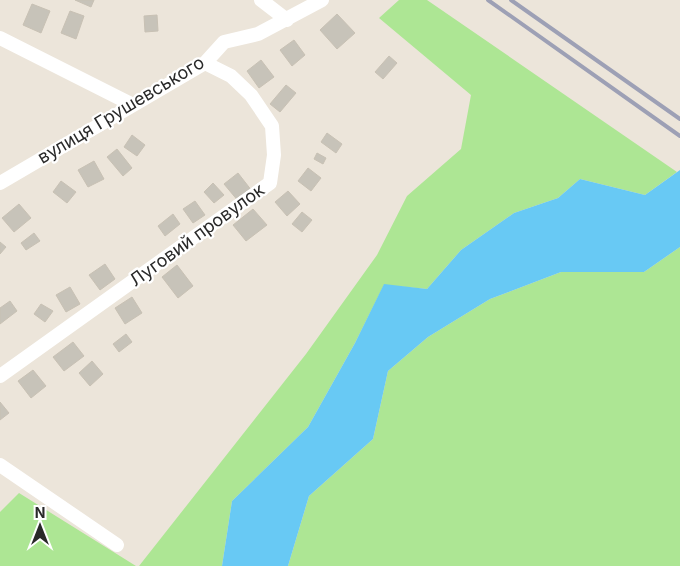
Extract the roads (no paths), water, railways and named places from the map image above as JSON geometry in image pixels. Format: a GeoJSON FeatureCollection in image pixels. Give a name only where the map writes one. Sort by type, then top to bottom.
{"type":"FeatureCollection","features":[{"type":"Feature","properties":{"kind":"street"},"geometry":{"type":"LineString","coordinates":[[261,0],[287,20]]}},
{"type":"Feature","properties":{"kind":"street","name":"вулиця Грушевського"},"geometry":{"type":"LineString","coordinates":[[0,183],[205,63],[224,42],[258,34],[322,0]]}},
{"type":"Feature","properties":{"kind":"street"},"geometry":{"type":"LineString","coordinates":[[0,38],[134,105]]}},
{"type":"Feature","properties":{"kind":"street","name":"Луговий провулок"},"geometry":{"type":"LineString","coordinates":[[0,376],[270,182],[274,155],[272,126],[251,95],[231,76],[205,63]]}},
{"type":"Feature","properties":{"kind":"street"},"geometry":{"type":"LineString","coordinates":[[0,465],[117,545]]}},
{"type":"Feature","properties":{"kind":"water"},"geometry":{"type":"Polygon","coordinates":[[[680,170],[680,247],[644,272],[561,272],[490,299],[428,337],[388,371],[373,439],[309,496],[288,566],[222,566],[232,501],[308,427],[355,343],[384,284],[427,289],[461,250],[514,213],[558,198],[580,179],[645,195],[680,170]]]}},
{"type":"Feature","properties":{"kind":"railway"},"geometry":{"type":"LineString","coordinates":[[488,0],[680,136]]}},
{"type":"Feature","properties":{"kind":"railway"},"geometry":{"type":"LineString","coordinates":[[511,0],[680,119]]}}]}
